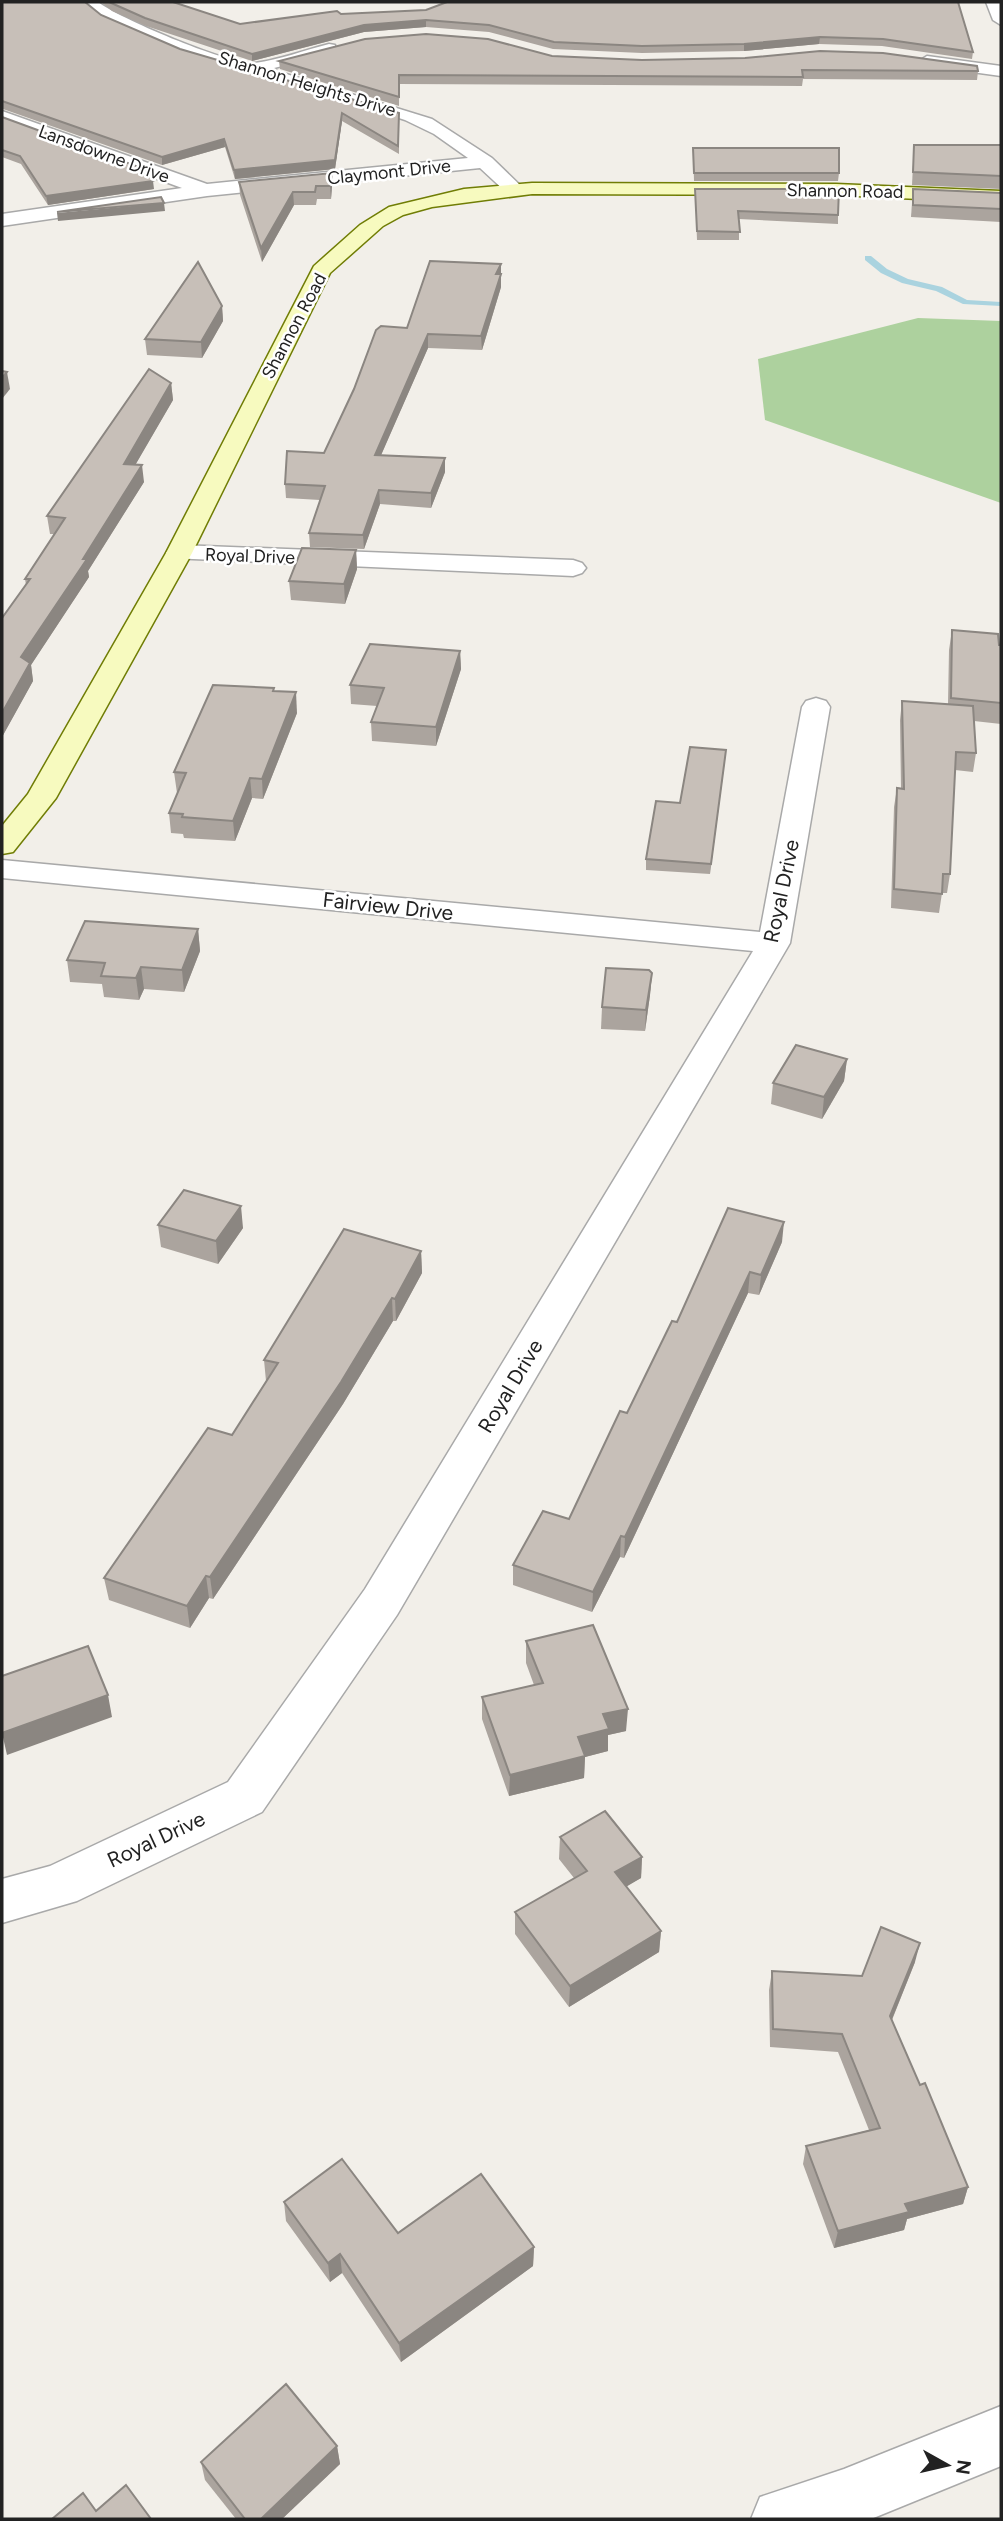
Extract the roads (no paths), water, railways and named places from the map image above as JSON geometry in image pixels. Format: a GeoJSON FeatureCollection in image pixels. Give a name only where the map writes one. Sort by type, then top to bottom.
{"type":"FeatureCollection","features":[{"type":"Feature","properties":{"kind":"street","name":"Shannon Heights Drive"},"geometry":{"type":"LineString","coordinates":[[89,2],[118,25],[252,69],[411,116],[452,134],[514,189]]}},
{"type":"Feature","properties":{"kind":"street"},"geometry":{"type":"LineString","coordinates":[[994,2],[1001,20]]}},
{"type":"Feature","properties":{"kind":"street"},"geometry":{"type":"LineString","coordinates":[[252,69],[342,46]]}},
{"type":"Feature","properties":{"kind":"street"},"geometry":{"type":"LineString","coordinates":[[906,58],[1001,71]]}},
{"type":"Feature","properties":{"kind":"street","name":"Lansdowne Drive"},"geometry":{"type":"LineString","coordinates":[[2,116],[207,190]]}},
{"type":"Feature","properties":{"kind":"street","name":"Claymont Drive"},"geometry":{"type":"LineString","coordinates":[[2,220],[207,190],[485,162]]}},
{"type":"Feature","properties":{"kind":"street","name":"Shannon Road"},"geometry":{"type":"LineString","coordinates":[[2,845],[41,798],[178,553],[321,270],[353,241],[393,212],[453,196],[514,189],[836,189],[1001,197]]}},
{"type":"Feature","properties":{"kind":"street","name":"Royal Drive"},"geometry":{"type":"LineString","coordinates":[[178,553],[573,568]]}},
{"type":"Feature","properties":{"kind":"street","name":"Royal Drive"},"geometry":{"type":"LineString","coordinates":[[2,1901],[60,1885],[245,1797],[381,1602],[774,943],[816,707]]}},
{"type":"Feature","properties":{"kind":"street","name":"Fairview Drive"},"geometry":{"type":"LineString","coordinates":[[2,869],[774,943]]}},
{"type":"Feature","properties":{"kind":"street"},"geometry":{"type":"LineString","coordinates":[[782,2519],[844,2500],[1001,2436]]}},
{"type":"Feature","properties":{"kind":"waterway"},"geometry":{"type":"LineString","coordinates":[[868,258],[884,271],[905,281],[939,289],[966,302],[1001,304]]}}]}
